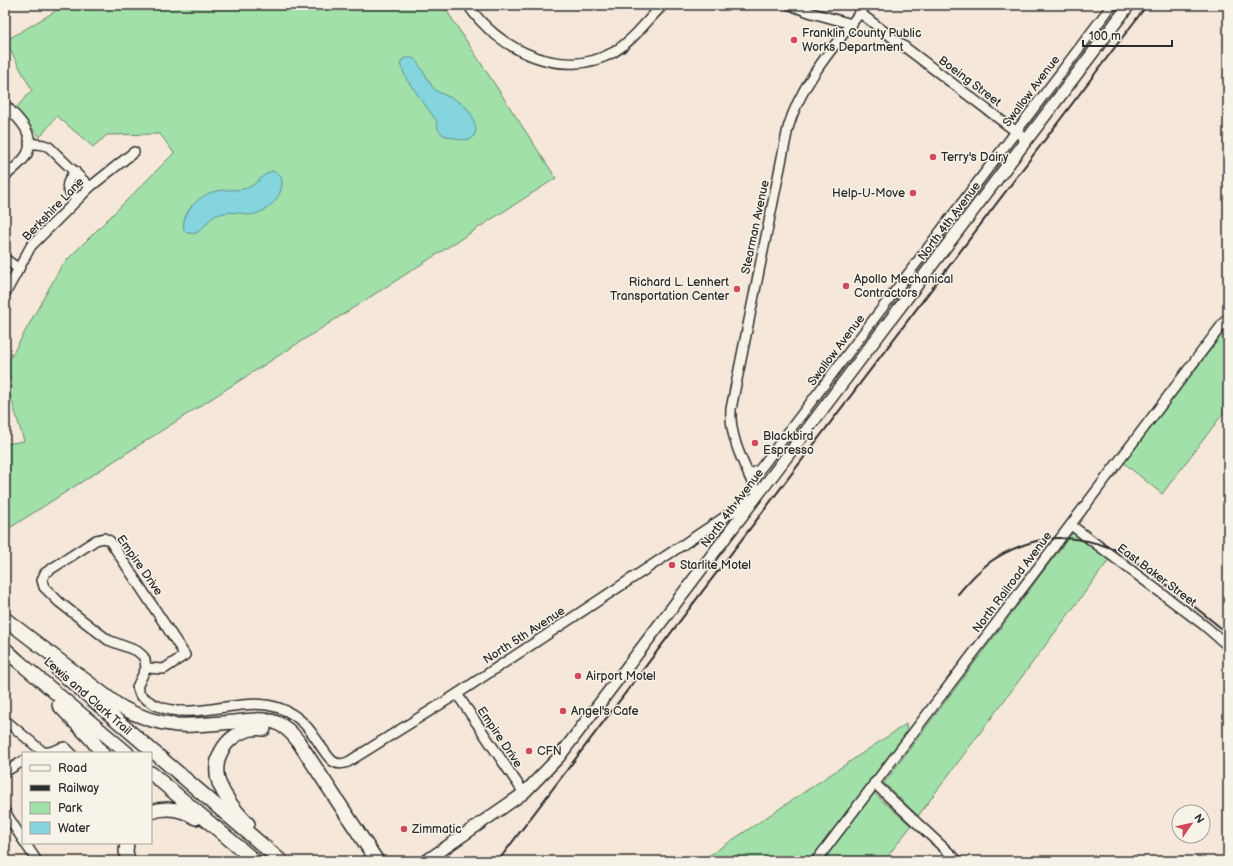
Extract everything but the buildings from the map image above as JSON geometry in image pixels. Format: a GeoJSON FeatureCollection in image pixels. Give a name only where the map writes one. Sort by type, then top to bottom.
{"type":"FeatureCollection","features":[{"type":"Feature","properties":{"kind":"highway"},"geometry":{"type":"LineString","coordinates":[[5,620],[119,706],[140,716],[152,720],[175,724],[198,725],[262,720],[283,726],[294,735],[377,861]]}},
{"type":"Feature","properties":{"kind":"highway","name":"Lewis and Clark Trail"},"geometry":{"type":"LineString","coordinates":[[5,624],[277,858]]}},
{"type":"Feature","properties":{"kind":"highway","name":"Lewis and Clark Trail"},"geometry":{"type":"LineString","coordinates":[[5,649],[126,752]]}},
{"type":"Feature","properties":{"kind":"highway"},"geometry":{"type":"LineString","coordinates":[[18,661],[92,740],[101,752]]}},
{"type":"Feature","properties":{"kind":"highway"},"geometry":{"type":"LineString","coordinates":[[277,858],[238,814],[222,790],[218,777],[217,770],[219,757],[225,745],[241,732],[253,728],[273,731],[285,737],[290,742],[367,861]]}},
{"type":"Feature","properties":{"kind":"highway"},"geometry":{"type":"LineString","coordinates":[[152,774],[254,861]]}},
{"type":"Feature","properties":{"kind":"highway"},"geometry":{"type":"LineString","coordinates":[[152,812],[169,808],[182,811],[230,840]]}},
{"type":"Feature","properties":{"kind":"highway"},"geometry":{"type":"LineString","coordinates":[[122,844],[124,861]]}},
{"type":"Feature","properties":{"kind":"highway"},"geometry":{"type":"LineString","coordinates":[[127,844],[126,851],[128,861]]}},
{"type":"Feature","properties":{"kind":"main road","name":"North 4th Avenue"},"geometry":{"type":"LineString","coordinates":[[426,861],[524,793],[559,757],[1129,5]]}},
{"type":"Feature","properties":{"kind":"street"},"geometry":{"type":"LineString","coordinates":[[468,5],[487,28],[515,48],[539,58],[569,64],[594,60],[607,56],[619,49],[629,41],[663,5]]}},
{"type":"Feature","properties":{"kind":"street"},"geometry":{"type":"LineString","coordinates":[[790,5],[812,13],[852,24]]}},
{"type":"Feature","properties":{"kind":"street","name":"Swallow Avenue"},"geometry":{"type":"LineString","coordinates":[[749,475],[758,470],[764,464],[1112,5]]}},
{"type":"Feature","properties":{"kind":"street","name":"Stearman Avenue"},"geometry":{"type":"LineString","coordinates":[[758,495],[733,435],[730,419],[788,128],[794,108],[804,89],[863,9]]}},
{"type":"Feature","properties":{"kind":"street","name":"Boeing Street"},"geometry":{"type":"LineString","coordinates":[[863,9],[1027,140]]}},
{"type":"Feature","properties":{"kind":"street"},"geometry":{"type":"LineString","coordinates":[[5,105],[26,129],[29,142],[27,154],[5,176]]}},
{"type":"Feature","properties":{"kind":"street"},"geometry":{"type":"LineString","coordinates":[[29,142],[44,144],[50,147],[90,187]]}},
{"type":"Feature","properties":{"kind":"street","name":"Berkshire Lane"},"geometry":{"type":"LineString","coordinates":[[6,288],[32,246],[90,187],[134,152]]}},
{"type":"Feature","properties":{"kind":"street"},"geometry":{"type":"LineString","coordinates":[[75,171],[68,182],[67,187],[69,192],[77,200]]}},
{"type":"Feature","properties":{"kind":"street"},"geometry":{"type":"LineString","coordinates":[[938,233],[950,242]]}},
{"type":"Feature","properties":{"kind":"street"},"geometry":{"type":"LineString","coordinates":[[5,258],[19,269]]}},
{"type":"Feature","properties":{"kind":"street","name":"North Railroad Avenue"},"geometry":{"type":"LineString","coordinates":[[816,861],[1228,317]]}},
{"type":"Feature","properties":{"kind":"street","name":"North 5th Avenue"},"geometry":{"type":"LineString","coordinates":[[146,668],[137,687],[140,695],[157,706],[184,711],[269,705],[293,714],[309,729],[332,761],[343,764],[457,694],[758,495]]}},
{"type":"Feature","properties":{"kind":"street","name":"East Baker Street"},"geometry":{"type":"LineString","coordinates":[[1071,525],[1205,626],[1228,646]]}},
{"type":"Feature","properties":{"kind":"street","name":"Empire Drive"},"geometry":{"type":"LineString","coordinates":[[104,538],[110,541],[185,655],[183,661],[164,669],[146,668],[145,660],[140,653],[108,640],[59,602],[44,587],[42,580],[45,573],[96,540],[104,538]]}},
{"type":"Feature","properties":{"kind":"street","name":"Empire Drive"},"geometry":{"type":"LineString","coordinates":[[457,694],[524,793]]}},
{"type":"Feature","properties":{"kind":"street"},"geometry":{"type":"LineString","coordinates":[[5,720],[37,751]]}},
{"type":"Feature","properties":{"kind":"street"},"geometry":{"type":"LineString","coordinates":[[53,752],[65,747],[70,752]]}},
{"type":"Feature","properties":{"kind":"street"},"geometry":{"type":"LineString","coordinates":[[5,772],[22,762]]}},
{"type":"Feature","properties":{"kind":"street"},"geometry":{"type":"LineString","coordinates":[[874,783],[958,861]]}},
{"type":"Feature","properties":{"kind":"street"},"geometry":{"type":"LineString","coordinates":[[5,812],[22,838]]}},
{"type":"Feature","properties":{"kind":"street"},"geometry":{"type":"LineString","coordinates":[[26,844],[37,861]]}},
{"type":"Feature","properties":{"kind":"green space"},"geometry":{"type":"Polygon","coordinates":[[[66,5],[443,5],[556,178],[5,531],[5,444],[24,441],[10,395],[11,382],[7,364],[62,265],[174,153],[160,134],[107,135],[93,147],[57,116],[40,137],[15,109],[32,90],[5,41],[66,5]]]}},
{"type":"Feature","properties":{"kind":"green space"},"geometry":{"type":"Polygon","coordinates":[[[1228,327],[1228,407],[1162,494],[1124,463],[1228,327]]]}},
{"type":"Feature","properties":{"kind":"green space"},"geometry":{"type":"Polygon","coordinates":[[[1073,532],[1109,560],[918,816],[884,783],[1073,532]]]}},
{"type":"Feature","properties":{"kind":"green space"},"geometry":{"type":"Polygon","coordinates":[[[906,724],[907,732],[809,861],[701,861],[906,724]]]}},
{"type":"Feature","properties":{"kind":"green space"},"geometry":{"type":"Polygon","coordinates":[[[874,793],[911,826],[884,861],[823,861],[874,793]]]}},
{"type":"Feature","properties":{"kind":"water"},"geometry":{"type":"Polygon","coordinates":[[[405,58],[412,58],[416,60],[433,88],[466,107],[473,117],[476,130],[471,139],[461,140],[443,135],[438,129],[436,120],[407,80],[400,64],[405,58]]]}},
{"type":"Feature","properties":{"kind":"water"},"geometry":{"type":"Polygon","coordinates":[[[272,171],[280,176],[282,182],[279,194],[267,208],[256,214],[250,215],[235,212],[220,214],[209,221],[198,232],[190,233],[184,231],[185,218],[188,211],[203,196],[216,191],[250,187],[272,171]]]}},
{"type":"Feature","properties":{"kind":"railway"},"geometry":{"type":"LineString","coordinates":[[498,861],[1147,5]]}},
{"type":"Feature","properties":{"kind":"railway"},"geometry":{"type":"LineString","coordinates":[[958,594],[981,569],[997,557],[1015,548],[1052,538],[1075,539],[1108,547],[1127,556],[1162,581],[1228,634]]}},
{"type":"Feature","properties":{"kind":"place","name":"Franklin County Public Works Department"},"geometry":{"type":"Point","coordinates":[794,40]}},
{"type":"Feature","properties":{"kind":"place","name":"Terry's Dairy"},"geometry":{"type":"Point","coordinates":[933,157]}},
{"type":"Feature","properties":{"kind":"place","name":"Help-U-Move"},"geometry":{"type":"Point","coordinates":[913,193]}},
{"type":"Feature","properties":{"kind":"place","name":"Apollo Mechanical Contractors"},"geometry":{"type":"Point","coordinates":[846,286]}},
{"type":"Feature","properties":{"kind":"place","name":"Richard L. Lenhert Transportation Center"},"geometry":{"type":"Point","coordinates":[737,289]}},
{"type":"Feature","properties":{"kind":"place","name":"Blackbird Espresso"},"geometry":{"type":"Point","coordinates":[755,443]}},
{"type":"Feature","properties":{"kind":"place","name":"Starlite Motel"},"geometry":{"type":"Point","coordinates":[672,565]}},
{"type":"Feature","properties":{"kind":"place","name":"Airport Motel"},"geometry":{"type":"Point","coordinates":[578,676]}},
{"type":"Feature","properties":{"kind":"place","name":"Angel's Cafe"},"geometry":{"type":"Point","coordinates":[563,711]}},
{"type":"Feature","properties":{"kind":"place","name":"CFN"},"geometry":{"type":"Point","coordinates":[529,751]}},
{"type":"Feature","properties":{"kind":"place","name":"Zimmatic"},"geometry":{"type":"Point","coordinates":[404,829]}}]}
